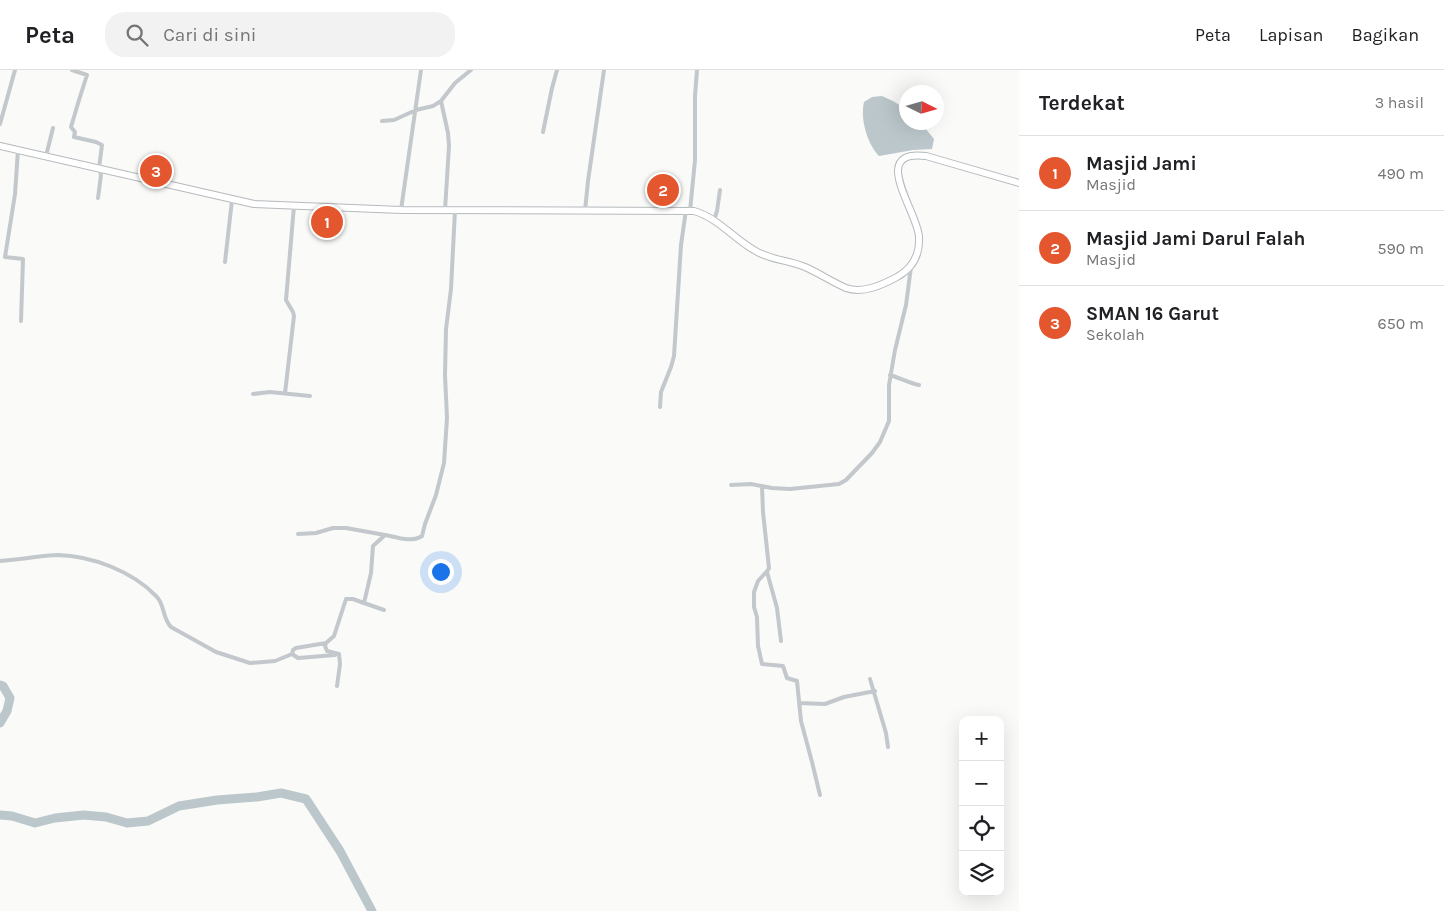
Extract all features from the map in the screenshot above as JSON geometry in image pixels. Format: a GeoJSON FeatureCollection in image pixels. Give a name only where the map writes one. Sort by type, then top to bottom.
{"type":"FeatureCollection","features":[{"type":"Feature","properties":{"kind":"main road"},"geometry":{"type":"LineString","coordinates":[[0,146],[254,204],[401,210],[688,210],[702,213],[714,220],[756,252],[805,267],[845,287],[861,290],[888,281],[911,267],[918,255],[919,237],[916,222],[897,171],[905,158],[915,155],[926,156],[1019,183]]}},
{"type":"Feature","properties":{"kind":"street"},"geometry":{"type":"LineString","coordinates":[[0,124],[15,70]]}},
{"type":"Feature","properties":{"kind":"street"},"geometry":{"type":"LineString","coordinates":[[72,70],[87,75],[71,127],[75,132],[74,137],[102,145],[98,198]]}},
{"type":"Feature","properties":{"kind":"street"},"geometry":{"type":"LineString","coordinates":[[401,210],[421,70]]}},
{"type":"Feature","properties":{"kind":"street"},"geometry":{"type":"LineString","coordinates":[[382,121],[401,118],[416,110],[434,106],[441,101],[455,83],[471,70]]}},
{"type":"Feature","properties":{"kind":"street"},"geometry":{"type":"LineString","coordinates":[[543,132],[552,88],[558,70]]}},
{"type":"Feature","properties":{"kind":"street"},"geometry":{"type":"LineString","coordinates":[[585,210],[604,70]]}},
{"type":"Feature","properties":{"kind":"street"},"geometry":{"type":"LineString","coordinates":[[660,408],[661,392],[674,356],[681,245],[695,160],[697,70]]}},
{"type":"Feature","properties":{"kind":"street"},"geometry":{"type":"LineString","coordinates":[[441,101],[449,146],[444,210]]}},
{"type":"Feature","properties":{"kind":"street"},"geometry":{"type":"LineString","coordinates":[[46,156],[53,128]]}},
{"type":"Feature","properties":{"kind":"street"},"geometry":{"type":"LineString","coordinates":[[18,150],[15,194],[5,257],[23,259],[21,322]]}},
{"type":"Feature","properties":{"kind":"street"},"geometry":{"type":"LineString","coordinates":[[714,220],[720,190]]}},
{"type":"Feature","properties":{"kind":"street"},"geometry":{"type":"LineString","coordinates":[[225,262],[232,200]]}},
{"type":"Feature","properties":{"kind":"street"},"geometry":{"type":"LineString","coordinates":[[284,393],[294,316],[286,300],[294,206]]}},
{"type":"Feature","properties":{"kind":"street"},"geometry":{"type":"LineString","coordinates":[[298,534],[313,533],[333,528],[346,528],[411,540],[422,536],[436,495],[444,463],[446,329],[451,288],[455,210]]}},
{"type":"Feature","properties":{"kind":"street"},"geometry":{"type":"LineString","coordinates":[[731,485],[748,484],[790,489],[839,484],[846,480],[872,453],[880,442],[889,422],[888,394],[890,375],[906,305],[911,267]]}},
{"type":"Feature","properties":{"kind":"street"},"geometry":{"type":"LineString","coordinates":[[890,375],[905,379],[913,384],[919,384]]}},
{"type":"Feature","properties":{"kind":"street"},"geometry":{"type":"LineString","coordinates":[[253,394],[267,392],[310,396]]}},
{"type":"Feature","properties":{"kind":"street"},"geometry":{"type":"LineString","coordinates":[[762,487],[762,512],[769,565],[767,572],[758,581],[754,592],[758,646],[762,664],[783,666],[787,678],[796,680],[801,721],[820,795]]}},
{"type":"Feature","properties":{"kind":"street"},"geometry":{"type":"LineString","coordinates":[[364,603],[372,573],[373,546],[385,535]]}},
{"type":"Feature","properties":{"kind":"street"},"geometry":{"type":"LineString","coordinates":[[0,561],[58,555],[85,559],[115,568],[146,587],[160,600],[163,614],[169,625],[212,650],[254,664],[278,660],[292,654],[296,648],[326,643],[334,636],[346,599],[353,599],[384,610]]}},
{"type":"Feature","properties":{"kind":"street"},"geometry":{"type":"LineString","coordinates":[[767,572],[777,608],[781,641]]}},
{"type":"Feature","properties":{"kind":"street"},"geometry":{"type":"LineString","coordinates":[[326,643],[326,650],[339,654]]}},
{"type":"Feature","properties":{"kind":"street"},"geometry":{"type":"LineString","coordinates":[[292,654],[298,658],[339,654]]}},
{"type":"Feature","properties":{"kind":"street"},"geometry":{"type":"LineString","coordinates":[[337,686],[340,664],[339,654]]}},
{"type":"Feature","properties":{"kind":"street"},"geometry":{"type":"LineString","coordinates":[[870,679],[888,746]]}},
{"type":"Feature","properties":{"kind":"street"},"geometry":{"type":"LineString","coordinates":[[799,704],[823,704],[844,697],[874,692]]}},
{"type":"Feature","properties":{"kind":"shaded area"},"geometry":{"type":"Polygon","coordinates":[[[882,96],[899,105],[899,130],[927,130],[934,139],[932,149],[879,156],[868,138],[863,116],[864,102],[872,97],[882,96]]]}},
{"type":"Feature","properties":{"kind":"waterway"},"geometry":{"type":"LineString","coordinates":[[0,685],[3,686],[10,698],[7,711],[0,723]]}},
{"type":"Feature","properties":{"kind":"waterway"},"geometry":{"type":"LineString","coordinates":[[0,815],[12,816],[35,823],[55,818],[84,815],[106,817],[127,823],[148,821],[179,806],[217,800],[281,793],[306,799],[340,851],[372,911]]}},
{"type":"Feature","properties":{"kind":"place","name":"SMAN 16 Garut"},"geometry":{"type":"Point","coordinates":[156,171]}},
{"type":"Feature","properties":{"kind":"place","name":"Masjid Jami Darul Falah"},"geometry":{"type":"Point","coordinates":[663,190]}},
{"type":"Feature","properties":{"kind":"place","name":"Masjid Jami"},"geometry":{"type":"Point","coordinates":[327,222]}}]}
